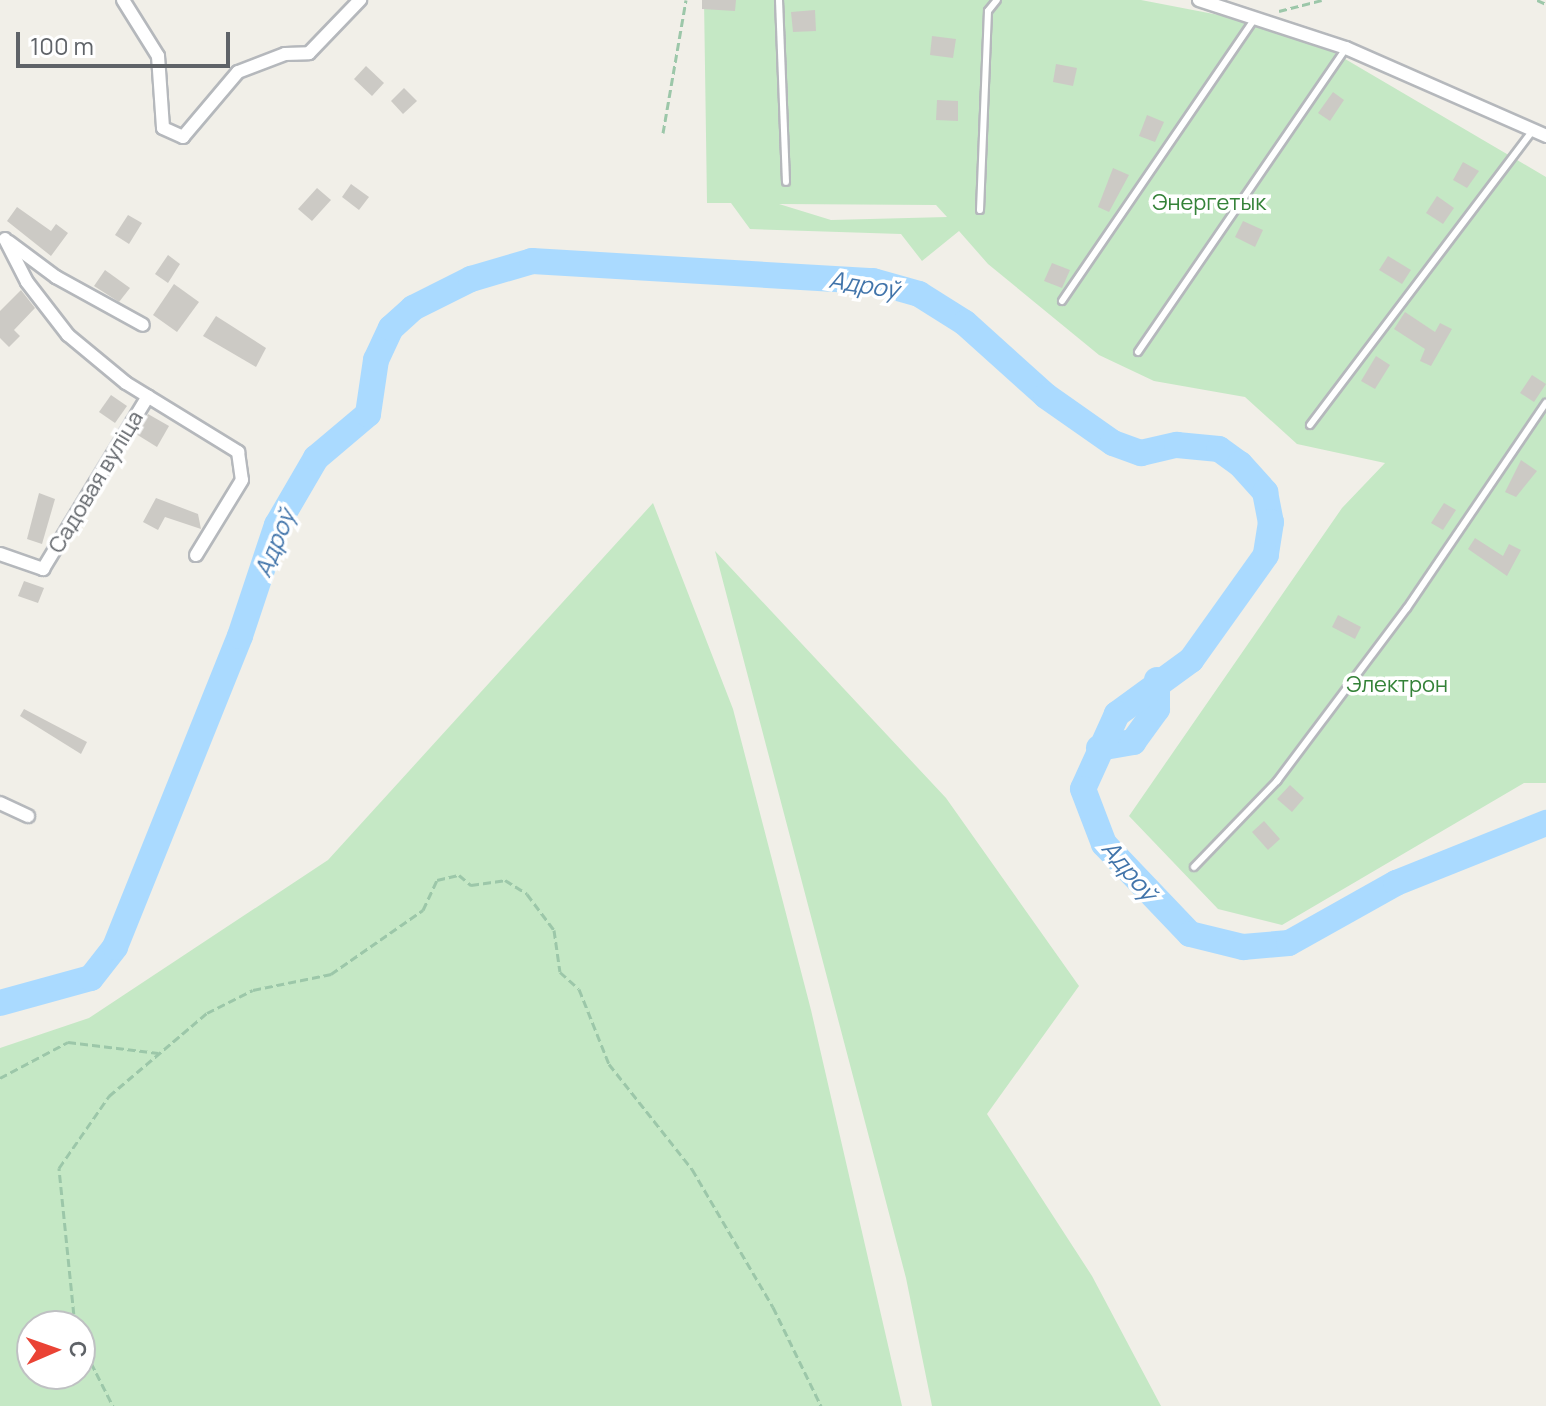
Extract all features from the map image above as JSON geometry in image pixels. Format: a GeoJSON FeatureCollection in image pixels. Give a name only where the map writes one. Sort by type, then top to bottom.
{"type":"FeatureCollection","features":[{"type":"Feature","properties":{"kind":"street"},"geometry":{"type":"LineString","coordinates":[[123,0],[158,56],[163,128],[183,137],[238,72],[285,54],[309,53],[360,0]]}},
{"type":"Feature","properties":{"kind":"street"},"geometry":{"type":"LineString","coordinates":[[1199,0],[1346,48],[1546,136]]}},
{"type":"Feature","properties":{"kind":"street"},"geometry":{"type":"LineString","coordinates":[[2,237],[56,277],[143,325]]}},
{"type":"Feature","properties":{"kind":"street"},"geometry":{"type":"LineString","coordinates":[[2,237],[27,282],[68,335],[148,396],[238,452],[242,480],[196,555]]}},
{"type":"Feature","properties":{"kind":"street","name":"Садовая вуліца"},"geometry":{"type":"LineString","coordinates":[[0,554],[43,569],[148,396]]}},
{"type":"Feature","properties":{"kind":"street"},"geometry":{"type":"LineString","coordinates":[[0,803],[28,816]]}},
{"type":"Feature","properties":{"kind":"lane"},"geometry":{"type":"LineString","coordinates":[[779,0],[786,182]]}},
{"type":"Feature","properties":{"kind":"lane"},"geometry":{"type":"LineString","coordinates":[[980,210],[988,11],[997,0]]}},
{"type":"Feature","properties":{"kind":"lane"},"geometry":{"type":"LineString","coordinates":[[1062,301],[1256,17]]}},
{"type":"Feature","properties":{"kind":"lane"},"geometry":{"type":"LineString","coordinates":[[1138,352],[1346,48]]}},
{"type":"Feature","properties":{"kind":"lane"},"geometry":{"type":"LineString","coordinates":[[1310,425],[1533,130]]}},
{"type":"Feature","properties":{"kind":"lane"},"geometry":{"type":"LineString","coordinates":[[1194,867],[1294,758],[1407,608],[1546,403]]}},
{"type":"Feature","properties":{"kind":"path"},"geometry":{"type":"LineString","coordinates":[[663,133],[686,0]]}},
{"type":"Feature","properties":{"kind":"path"},"geometry":{"type":"LineString","coordinates":[[1256,17],[1322,0]]}},
{"type":"Feature","properties":{"kind":"path"},"geometry":{"type":"LineString","coordinates":[[1537,0],[1546,4]]}},
{"type":"Feature","properties":{"kind":"path"},"geometry":{"type":"LineString","coordinates":[[73,1310],[59,1168],[109,1096],[207,1013],[253,990],[331,974],[423,910],[445,875],[459,875],[471,885],[505,880],[527,894],[554,930],[560,972],[579,989],[609,1064],[692,1169],[773,1307],[821,1406]]}},
{"type":"Feature","properties":{"kind":"path"},"geometry":{"type":"LineString","coordinates":[[0,1078],[68,1042],[160,1053]]}},
{"type":"Feature","properties":{"kind":"path"},"geometry":{"type":"LineString","coordinates":[[96,1373],[113,1406]]}},
{"type":"Feature","properties":{"kind":"green space","name":"Энергетык"},"geometry":{"type":"Polygon","coordinates":[[[704,0],[1141,0],[1224,16],[1323,46],[1546,177],[1546,783],[1524,783],[1282,925],[1218,909],[1129,816],[1342,508],[1385,463],[1297,444],[1245,397],[1154,381],[1099,355],[988,264],[959,231],[922,261],[901,234],[750,229],[731,203],[707,203],[704,0]],[[779,204],[831,220],[947,217],[936,205],[779,204]]]}},
{"type":"Feature","properties":{"kind":"green space"},"geometry":{"type":"Polygon","coordinates":[[[653,503],[733,709],[811,1010],[902,1406],[0,1406],[0,1048],[89,1018],[328,860],[653,503]]]}},
{"type":"Feature","properties":{"kind":"green space"},"geometry":{"type":"Polygon","coordinates":[[[715,551],[946,798],[1079,986],[987,1114],[1092,1276],[1161,1406],[932,1406],[906,1278],[715,551]]]}},
{"type":"Feature","properties":{"kind":"building"},"geometry":{"type":"Polygon","coordinates":[[[702,0],[736,0],[735,11],[702,9],[702,0]]]}},
{"type":"Feature","properties":{"kind":"building"},"geometry":{"type":"Polygon","coordinates":[[[815,10],[816,31],[793,32],[791,12],[815,10]]]}},
{"type":"Feature","properties":{"kind":"building"},"geometry":{"type":"Polygon","coordinates":[[[932,36],[956,39],[953,58],[930,55],[932,36]]]}},
{"type":"Feature","properties":{"kind":"building"},"geometry":{"type":"Polygon","coordinates":[[[1056,64],[1077,68],[1073,86],[1053,82],[1056,64]]]}},
{"type":"Feature","properties":{"kind":"building"},"geometry":{"type":"Polygon","coordinates":[[[366,66],[384,83],[372,96],[354,79],[366,66]]]}},
{"type":"Feature","properties":{"kind":"building"},"geometry":{"type":"Polygon","coordinates":[[[404,88],[417,101],[403,114],[391,101],[404,88]]]}},
{"type":"Feature","properties":{"kind":"building"},"geometry":{"type":"Polygon","coordinates":[[[1333,92],[1344,100],[1330,121],[1318,113],[1333,92]]]}},
{"type":"Feature","properties":{"kind":"building"},"geometry":{"type":"Polygon","coordinates":[[[937,100],[958,101],[958,121],[936,120],[937,100]]]}},
{"type":"Feature","properties":{"kind":"building"},"geometry":{"type":"Polygon","coordinates":[[[1147,115],[1164,122],[1155,142],[1139,136],[1147,115]]]}},
{"type":"Feature","properties":{"kind":"building"},"geometry":{"type":"Polygon","coordinates":[[[1463,162],[1479,171],[1467,188],[1453,180],[1463,162]]]}},
{"type":"Feature","properties":{"kind":"building"},"geometry":{"type":"Polygon","coordinates":[[[1113,168],[1129,175],[1109,212],[1098,207],[1113,168]]]}},
{"type":"Feature","properties":{"kind":"building"},"geometry":{"type":"Polygon","coordinates":[[[351,184],[369,197],[359,210],[342,197],[351,184]]]}},
{"type":"Feature","properties":{"kind":"building"},"geometry":{"type":"Polygon","coordinates":[[[317,188],[331,200],[312,221],[298,209],[317,188]]]}},
{"type":"Feature","properties":{"kind":"building"},"geometry":{"type":"Polygon","coordinates":[[[1437,196],[1454,208],[1443,224],[1426,213],[1437,196]]]}},
{"type":"Feature","properties":{"kind":"building"},"geometry":{"type":"Polygon","coordinates":[[[17,207],[51,231],[56,224],[68,233],[51,256],[7,221],[17,207]]]}},
{"type":"Feature","properties":{"kind":"building"},"geometry":{"type":"Polygon","coordinates":[[[128,215],[142,223],[129,244],[115,235],[128,215]]]}},
{"type":"Feature","properties":{"kind":"building"},"geometry":{"type":"Polygon","coordinates":[[[1243,221],[1263,230],[1255,247],[1235,237],[1243,221]]]}},
{"type":"Feature","properties":{"kind":"building"},"geometry":{"type":"Polygon","coordinates":[[[168,255],[180,264],[168,283],[155,274],[168,255]]]}},
{"type":"Feature","properties":{"kind":"building"},"geometry":{"type":"Polygon","coordinates":[[[1388,256],[1411,270],[1402,284],[1379,270],[1388,256]]]}},
{"type":"Feature","properties":{"kind":"building"},"geometry":{"type":"Polygon","coordinates":[[[1052,263],[1070,270],[1062,288],[1044,281],[1052,263]]]}},
{"type":"Feature","properties":{"kind":"building"},"geometry":{"type":"Polygon","coordinates":[[[105,270],[130,288],[119,302],[94,286],[105,270]]]}},
{"type":"Feature","properties":{"kind":"building"},"geometry":{"type":"Polygon","coordinates":[[[174,284],[199,302],[177,332],[153,315],[174,284]]]}},
{"type":"Feature","properties":{"kind":"building"},"geometry":{"type":"Polygon","coordinates":[[[21,290],[35,308],[14,330],[20,336],[9,347],[0,338],[0,311],[21,290]]]}},
{"type":"Feature","properties":{"kind":"building"},"geometry":{"type":"Polygon","coordinates":[[[1405,312],[1435,332],[1440,323],[1452,329],[1431,366],[1420,361],[1425,349],[1394,329],[1405,312]]]}},
{"type":"Feature","properties":{"kind":"building"},"geometry":{"type":"Polygon","coordinates":[[[216,316],[266,348],[256,367],[203,336],[216,316]]]}},
{"type":"Feature","properties":{"kind":"building"},"geometry":{"type":"Polygon","coordinates":[[[1376,356],[1390,365],[1375,389],[1361,381],[1376,356]]]}},
{"type":"Feature","properties":{"kind":"building"},"geometry":{"type":"Polygon","coordinates":[[[1532,375],[1546,384],[1534,402],[1520,393],[1532,375]]]}},
{"type":"Feature","properties":{"kind":"building"},"geometry":{"type":"Polygon","coordinates":[[[111,395],[127,406],[115,423],[99,412],[111,395]]]}},
{"type":"Feature","properties":{"kind":"building"},"geometry":{"type":"Polygon","coordinates":[[[148,414],[169,426],[157,447],[136,434],[148,414]]]}},
{"type":"Feature","properties":{"kind":"building"},"geometry":{"type":"Polygon","coordinates":[[[1521,460],[1537,471],[1516,497],[1505,492],[1521,460]]]}},
{"type":"Feature","properties":{"kind":"building"},"geometry":{"type":"Polygon","coordinates":[[[39,493],[55,499],[42,544],[27,539],[39,493]]]}},
{"type":"Feature","properties":{"kind":"building"},"geometry":{"type":"Polygon","coordinates":[[[156,498],[198,514],[201,529],[165,517],[158,530],[143,522],[156,498]]]}},
{"type":"Feature","properties":{"kind":"building"},"geometry":{"type":"Polygon","coordinates":[[[1444,503],[1456,510],[1443,530],[1431,523],[1444,503]]]}},
{"type":"Feature","properties":{"kind":"building"},"geometry":{"type":"Polygon","coordinates":[[[1475,538],[1503,556],[1509,544],[1521,550],[1507,576],[1468,549],[1475,538]]]}},
{"type":"Feature","properties":{"kind":"building"},"geometry":{"type":"Polygon","coordinates":[[[24,581],[44,588],[38,603],[18,596],[24,581]]]}},
{"type":"Feature","properties":{"kind":"building"},"geometry":{"type":"Polygon","coordinates":[[[1338,615],[1361,627],[1355,639],[1332,627],[1338,615]]]}},
{"type":"Feature","properties":{"kind":"building"},"geometry":{"type":"Polygon","coordinates":[[[24,709],[87,742],[81,754],[20,716],[24,709]]]}},
{"type":"Feature","properties":{"kind":"building"},"geometry":{"type":"Polygon","coordinates":[[[1290,785],[1304,798],[1292,812],[1277,799],[1290,785]]]}},
{"type":"Feature","properties":{"kind":"building"},"geometry":{"type":"Polygon","coordinates":[[[1264,821],[1280,839],[1268,850],[1252,832],[1264,821]]]}},
{"type":"Feature","properties":{"kind":"waterway","name":"Адроў"},"geometry":{"type":"LineString","coordinates":[[0,1003],[91,978],[115,947],[240,636],[277,525],[316,458],[368,414],[376,360],[391,328],[413,308],[471,279],[532,261],[873,281],[919,294],[965,323],[1046,396],[1113,443],[1141,453],[1177,445],[1219,449],[1240,464],[1265,492],[1271,522],[1266,555],[1191,660],[1117,714],[1083,789],[1104,844],[1190,934],[1243,947],[1289,943],[1396,883],[1546,823]]}},
{"type":"Feature","properties":{"kind":"waterway"},"geometry":{"type":"LineString","coordinates":[[1099,748],[1133,742],[1157,709],[1157,680]]}},
{"type":"Feature","properties":{"kind":"park label","name":"Электрон"},"geometry":{"type":"Point","coordinates":[1397,685]}}]}
